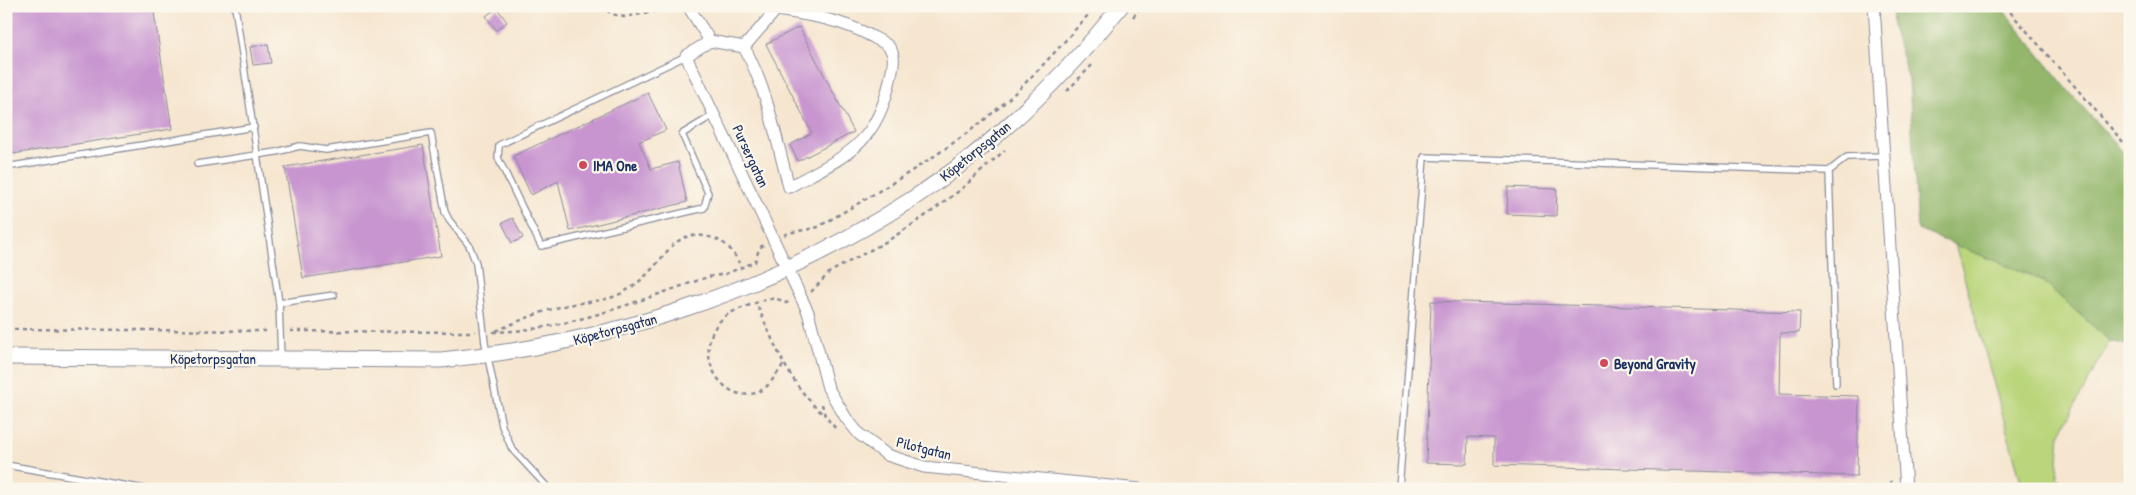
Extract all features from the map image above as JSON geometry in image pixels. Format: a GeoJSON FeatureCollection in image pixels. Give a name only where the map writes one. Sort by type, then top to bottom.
{"type":"FeatureCollection","features":[{"type":"Feature","properties":{"kind":"street"},"geometry":{"type":"LineString","coordinates":[[688,6],[710,40]]}},
{"type":"Feature","properties":{"kind":"street","name":"Köpetorpsgatan"},"geometry":{"type":"LineString","coordinates":[[6,357],[433,360],[487,355],[575,340],[645,322],[740,290],[847,239],[914,198],[957,167],[1029,105],[1121,6]]}},
{"type":"Feature","properties":{"kind":"street"},"geometry":{"type":"LineString","coordinates":[[1874,6],[1906,489]]}},
{"type":"Feature","properties":{"kind":"street"},"geometry":{"type":"LineString","coordinates":[[686,56],[710,40],[744,47],[757,71],[766,95],[789,187],[832,164],[862,142],[876,123],[885,104],[894,56],[888,46],[855,28],[821,17],[776,8],[744,47]]}},
{"type":"Feature","properties":{"kind":"street","name":"Pursergatan"},"geometry":{"type":"LineString","coordinates":[[686,56],[787,268]]}},
{"type":"Feature","properties":{"kind":"street","name":"Pilotgatan"},"geometry":{"type":"LineString","coordinates":[[787,268],[802,297],[814,332],[824,375],[836,402],[860,434],[887,455],[924,467],[951,471],[1140,489]]}},
{"type":"Feature","properties":{"kind":"lane"},"geometry":{"type":"LineString","coordinates":[[235,6],[280,303],[281,359]]}},
{"type":"Feature","properties":{"kind":"lane"},"geometry":{"type":"LineString","coordinates":[[686,56],[499,145],[498,158],[541,246],[704,208],[708,193],[682,134],[715,114]]}},
{"type":"Feature","properties":{"kind":"lane"},"geometry":{"type":"LineString","coordinates":[[6,167],[254,127]]}},
{"type":"Feature","properties":{"kind":"lane"},"geometry":{"type":"LineString","coordinates":[[197,164],[258,155],[300,146],[326,150],[431,133],[445,212],[469,245],[476,263],[483,332],[502,426],[506,438],[521,461],[549,489]]}},
{"type":"Feature","properties":{"kind":"lane"},"geometry":{"type":"LineString","coordinates":[[1398,489],[1424,157],[1830,171],[1847,157],[1884,156]]}},
{"type":"Feature","properties":{"kind":"lane"},"geometry":{"type":"LineString","coordinates":[[1830,171],[1836,384]]}},
{"type":"Feature","properties":{"kind":"lane"},"geometry":{"type":"LineString","coordinates":[[280,303],[334,295]]}},
{"type":"Feature","properties":{"kind":"lane"},"geometry":{"type":"LineString","coordinates":[[6,465],[145,489]]}},
{"type":"Feature","properties":{"kind":"path"},"geometry":{"type":"LineString","coordinates":[[600,6],[612,14],[624,17],[684,6]]}},
{"type":"Feature","properties":{"kind":"path"},"geometry":{"type":"LineString","coordinates":[[6,329],[511,332],[576,320],[708,277],[725,274],[755,262],[761,246],[791,231],[808,230],[818,227],[873,195],[976,126],[1014,94],[1062,45],[1096,6]]}},
{"type":"Feature","properties":{"kind":"path"},"geometry":{"type":"LineString","coordinates":[[2005,6],[2130,150]]}},
{"type":"Feature","properties":{"kind":"path"},"geometry":{"type":"LineString","coordinates":[[495,332],[543,311],[615,296],[628,290],[648,273],[663,254],[680,239],[707,236],[719,240],[728,245],[739,263]]}},
{"type":"Feature","properties":{"kind":"path"},"geometry":{"type":"LineString","coordinates":[[786,303],[802,297]]}},
{"type":"Feature","properties":{"kind":"path"},"geometry":{"type":"LineString","coordinates":[[783,364],[766,386],[756,392],[729,390],[715,376],[710,359],[710,344],[716,326],[721,319],[731,313],[771,298],[786,303],[793,308]]}},
{"type":"Feature","properties":{"kind":"path"},"geometry":{"type":"LineString","coordinates":[[758,307],[783,364],[813,405],[839,433]]}},
{"type":"Feature","properties":{"kind":"path"},"geometry":{"type":"LineString","coordinates":[[820,399],[825,416]]}},
{"type":"Feature","properties":{"kind":"green space"},"geometry":{"type":"Polygon","coordinates":[[[1892,6],[2000,6],[2072,95],[2130,160],[2130,346],[2110,341],[2040,279],[1918,230],[1909,80],[1893,27],[1892,6]]]}},
{"type":"Feature","properties":{"kind":"green space"},"geometry":{"type":"Polygon","coordinates":[[[1955,244],[2040,279],[2110,341],[2060,433],[2057,477],[2070,489],[2023,489],[1955,244]]]}},
{"type":"Feature","properties":{"kind":"building"},"geometry":{"type":"Polygon","coordinates":[[[6,6],[153,6],[172,129],[6,155],[6,6]]]}},
{"type":"Feature","properties":{"kind":"building"},"geometry":{"type":"Polygon","coordinates":[[[497,8],[507,22],[496,30],[486,16],[497,8]]]}},
{"type":"Feature","properties":{"kind":"building"},"geometry":{"type":"Polygon","coordinates":[[[799,27],[854,132],[798,161],[790,145],[812,133],[766,44],[799,27]]]}},
{"type":"Feature","properties":{"kind":"building"},"geometry":{"type":"Polygon","coordinates":[[[268,44],[271,63],[253,65],[250,47],[268,44]]]}},
{"type":"Feature","properties":{"kind":"building","name":"IMA One"},"geometry":{"type":"Polygon","coordinates":[[[648,93],[666,130],[639,142],[651,169],[678,162],[687,202],[570,231],[558,181],[531,195],[513,156],[648,93]]]}},
{"type":"Feature","properties":{"kind":"building"},"geometry":{"type":"Polygon","coordinates":[[[423,145],[441,256],[303,278],[285,167],[423,145]]]}},
{"type":"Feature","properties":{"kind":"building"},"geometry":{"type":"Polygon","coordinates":[[[1508,187],[1557,189],[1556,216],[1507,214],[1508,187]]]}},
{"type":"Feature","properties":{"kind":"building"},"geometry":{"type":"Polygon","coordinates":[[[513,218],[523,238],[512,243],[502,223],[513,218]]]}},
{"type":"Feature","properties":{"kind":"building","name":"Beyond Gravity"},"geometry":{"type":"Polygon","coordinates":[[[1431,301],[1800,312],[1799,333],[1780,333],[1779,394],[1859,396],[1857,476],[1494,465],[1494,438],[1468,437],[1467,464],[1426,463],[1431,301]]]}},
{"type":"Feature","properties":{"kind":"place","name":"IMA One"},"geometry":{"type":"Point","coordinates":[583,165]}},
{"type":"Feature","properties":{"kind":"place","name":"Beyond Gravity"},"geometry":{"type":"Point","coordinates":[1604,363]}}]}
